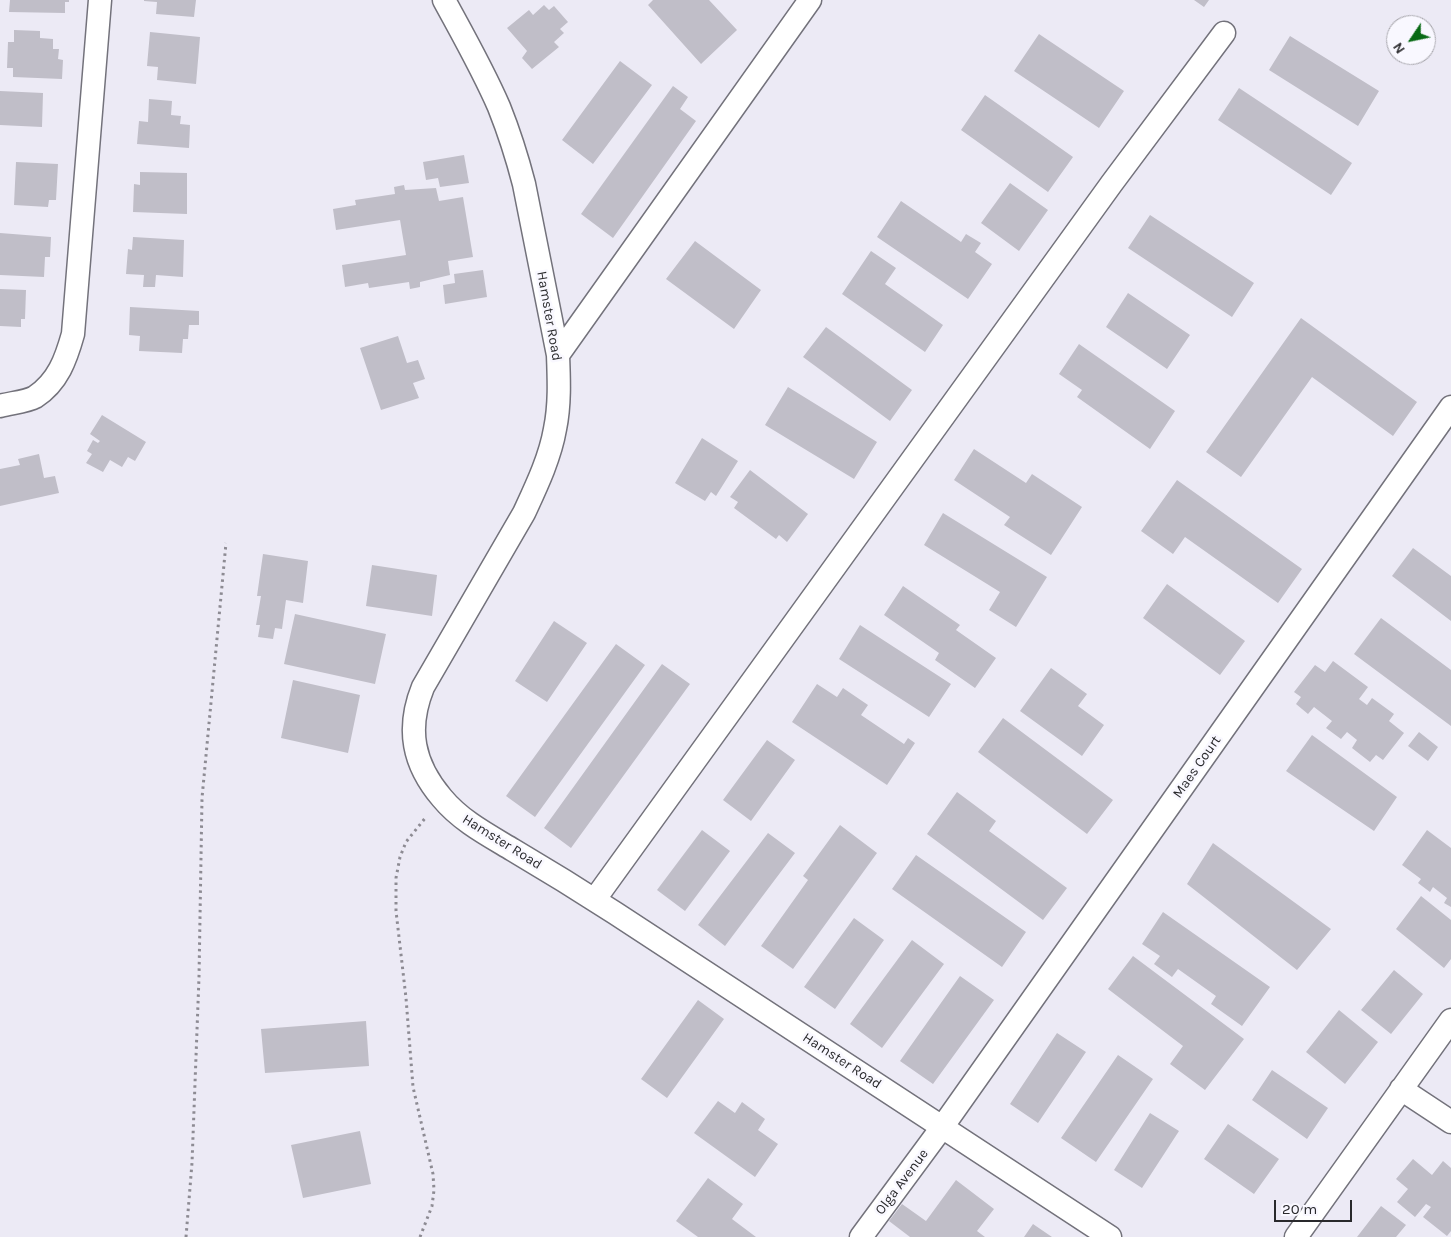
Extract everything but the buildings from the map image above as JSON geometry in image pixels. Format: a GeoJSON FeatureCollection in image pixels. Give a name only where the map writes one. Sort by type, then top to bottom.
{"type":"FeatureCollection","features":[{"type":"Feature","properties":{"kind":"street"},"geometry":{"type":"LineString","coordinates":[[0,406],[34,397],[56,378],[66,360],[73,334],[100,0]]}},
{"type":"Feature","properties":{"kind":"street","name":"Hamster Road"},"geometry":{"type":"LineString","coordinates":[[444,0],[486,80],[498,106],[516,156],[524,184],[558,355],[559,384],[555,430],[524,513],[423,687],[417,703],[414,728],[416,751],[421,769],[443,800],[474,826],[595,900],[1110,1237]]}},
{"type":"Feature","properties":{"kind":"street"},"geometry":{"type":"LineString","coordinates":[[558,355],[810,0]]}},
{"type":"Feature","properties":{"kind":"street"},"geometry":{"type":"LineString","coordinates":[[595,900],[1112,183],[1224,33]]}},
{"type":"Feature","properties":{"kind":"street","name":"Maes Court"},"geometry":{"type":"LineString","coordinates":[[943,1126],[1451,408]]}},
{"type":"Feature","properties":{"kind":"street"},"geometry":{"type":"LineString","coordinates":[[1296,1237],[1451,1020]]}},
{"type":"Feature","properties":{"kind":"street"},"geometry":{"type":"LineString","coordinates":[[1401,1089],[1451,1122]]}},
{"type":"Feature","properties":{"kind":"street","name":"Olga Avenue"},"geometry":{"type":"LineString","coordinates":[[861,1237],[943,1126]]}},
{"type":"Feature","properties":{"kind":"path"},"geometry":{"type":"LineString","coordinates":[[186,1237],[192,1164],[199,977],[202,798],[226,543]]}},
{"type":"Feature","properties":{"kind":"path"},"geometry":{"type":"LineString","coordinates":[[420,1237],[432,1206],[433,1174],[413,1087],[406,998],[396,911],[396,878],[400,857],[406,842],[443,800]]}}]}
